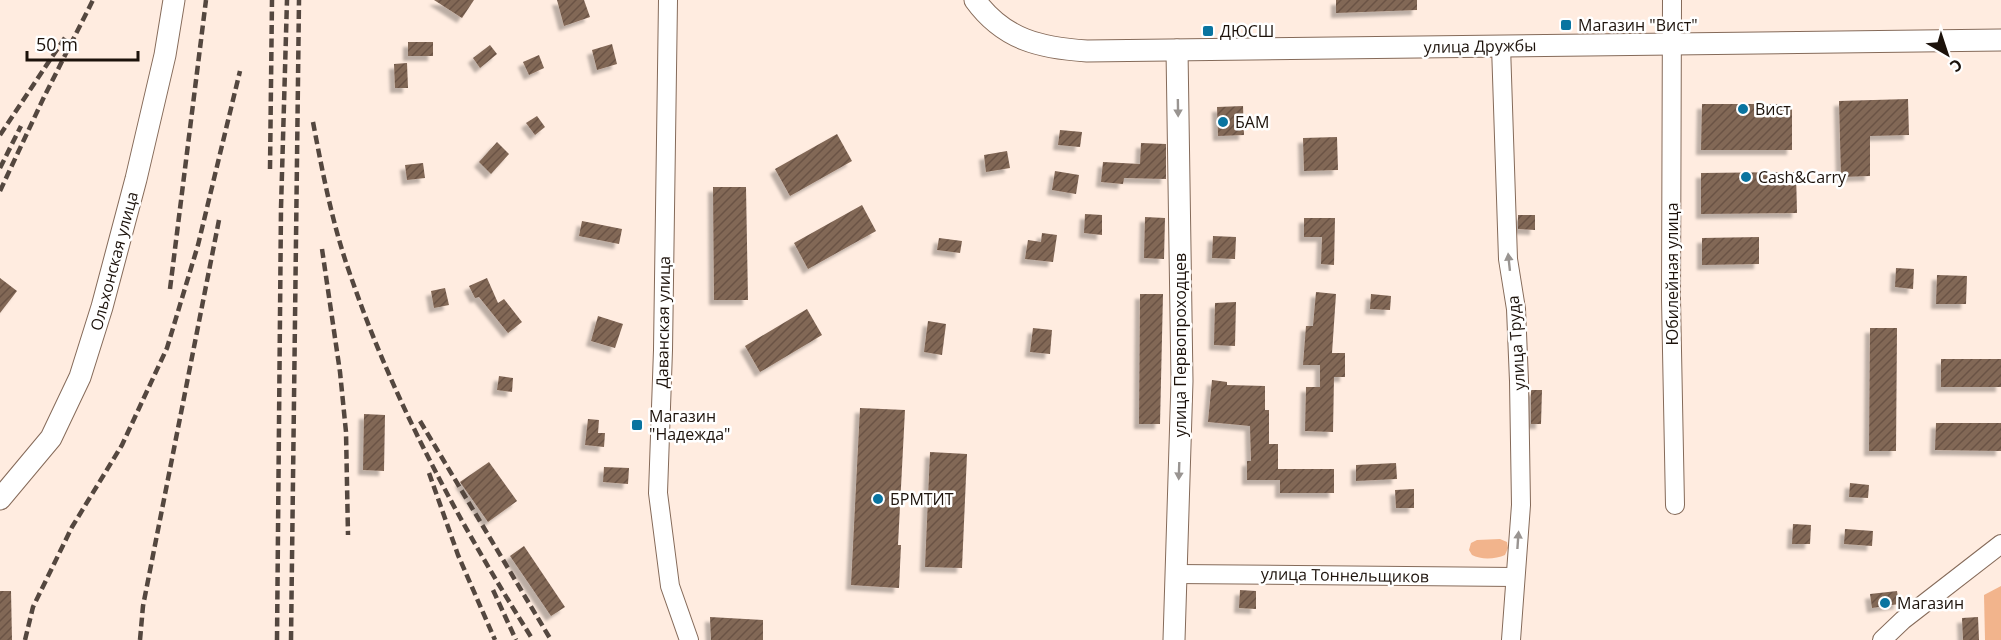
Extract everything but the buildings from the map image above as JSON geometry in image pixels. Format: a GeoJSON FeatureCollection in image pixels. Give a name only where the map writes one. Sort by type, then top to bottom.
{"type":"FeatureCollection","features":[{"type":"Feature","properties":{"kind":"street","name":"Ольхонская улица"},"geometry":{"type":"LineString","coordinates":[[0,499],[51,438],[80,376],[102,308],[136,179],[165,55],[174,0]]}},
{"type":"Feature","properties":{"kind":"street","name":"Даванская улица"},"geometry":{"type":"LineString","coordinates":[[668,0],[663,350],[658,493],[670,586],[689,640]]}},
{"type":"Feature","properties":{"kind":"street","name":"улица Дружбы"},"geometry":{"type":"LineString","coordinates":[[975,0],[995,22],[1019,37],[1041,46],[1087,51],[2001,40]]}},
{"type":"Feature","properties":{"kind":"street","name":"Юбилейная улица"},"geometry":{"type":"LineString","coordinates":[[1672,0],[1671,309],[1674,505]]}},
{"type":"Feature","properties":{"kind":"street","name":"улица Труда"},"geometry":{"type":"LineString","coordinates":[[1502,46],[1508,259],[1516,309],[1519,348],[1521,505],[1511,640]]}},
{"type":"Feature","properties":{"kind":"street","name":"улица Первопроходцев"},"geometry":{"type":"LineString","coordinates":[[1174,640],[1182,381],[1177,50]]}},
{"type":"Feature","properties":{"kind":"street"},"geometry":{"type":"LineString","coordinates":[[1882,640],[1903,620],[2001,544]]}},
{"type":"Feature","properties":{"kind":"street","name":"улица Тоннельщиков"},"geometry":{"type":"LineString","coordinates":[[1176,574],[1515,577]]}},
{"type":"Feature","properties":{"kind":"shaded area"},"geometry":{"type":"Polygon","coordinates":[[[1500,539],[1507,542],[1508,548],[1505,555],[1480,558],[1472,555],[1469,550],[1471,543],[1477,540],[1500,539]]]}},
{"type":"Feature","properties":{"kind":"shaded area"},"geometry":{"type":"Polygon","coordinates":[[[2001,586],[2001,640],[1985,640],[1984,595],[2001,586]]]}},
{"type":"Feature","properties":{"kind":"railway"},"geometry":{"type":"LineString","coordinates":[[0,191],[93,0]]}},
{"type":"Feature","properties":{"kind":"railway"},"geometry":{"type":"LineString","coordinates":[[170,289],[206,0]]}},
{"type":"Feature","properties":{"kind":"railway"},"geometry":{"type":"LineString","coordinates":[[270,169],[272,0]]}},
{"type":"Feature","properties":{"kind":"railway"},"geometry":{"type":"LineString","coordinates":[[277,640],[281,208],[287,0]]}},
{"type":"Feature","properties":{"kind":"railway"},"geometry":{"type":"LineString","coordinates":[[291,640],[299,0]]}},
{"type":"Feature","properties":{"kind":"railway"},"geometry":{"type":"LineString","coordinates":[[0,135],[66,36]]}},
{"type":"Feature","properties":{"kind":"railway"},"geometry":{"type":"LineString","coordinates":[[25,640],[33,607],[72,527],[122,445],[167,348],[198,245],[240,71]]}},
{"type":"Feature","properties":{"kind":"railway"},"geometry":{"type":"LineString","coordinates":[[313,122],[339,239],[368,325],[409,418],[455,509],[533,640]]}},
{"type":"Feature","properties":{"kind":"railway"},"geometry":{"type":"LineString","coordinates":[[0,168],[21,126]]}},
{"type":"Feature","properties":{"kind":"railway"},"geometry":{"type":"LineString","coordinates":[[140,640],[143,606],[219,220]]}},
{"type":"Feature","properties":{"kind":"railway"},"geometry":{"type":"LineString","coordinates":[[322,249],[340,372],[346,432],[348,535]]}},
{"type":"Feature","properties":{"kind":"railway"},"geometry":{"type":"LineString","coordinates":[[420,421],[551,640]]}},
{"type":"Feature","properties":{"kind":"railway"},"geometry":{"type":"LineString","coordinates":[[429,473],[458,555],[495,640]]}},
{"type":"Feature","properties":{"kind":"railway"},"geometry":{"type":"LineString","coordinates":[[493,590],[516,640]]}},
{"type":"Feature","properties":{"kind":"place","name":"Магазин \"Вист\""},"geometry":{"type":"Point","coordinates":[1566,25]}},
{"type":"Feature","properties":{"kind":"place","name":"ДЮСШ"},"geometry":{"type":"Point","coordinates":[1208,31]}},
{"type":"Feature","properties":{"kind":"place","name":"Вист"},"geometry":{"type":"Point","coordinates":[1743,109]}},
{"type":"Feature","properties":{"kind":"place","name":"БАМ"},"geometry":{"type":"Point","coordinates":[1223,122]}},
{"type":"Feature","properties":{"kind":"place","name":"Cash&Carry"},"geometry":{"type":"Point","coordinates":[1746,177]}},
{"type":"Feature","properties":{"kind":"place","name":"Магазин \"Надежда\""},"geometry":{"type":"Point","coordinates":[637,425]}},
{"type":"Feature","properties":{"kind":"place","name":"БРМТИТ"},"geometry":{"type":"Point","coordinates":[878,499]}},
{"type":"Feature","properties":{"kind":"place","name":"Магазин"},"geometry":{"type":"Point","coordinates":[1885,603]}}]}
